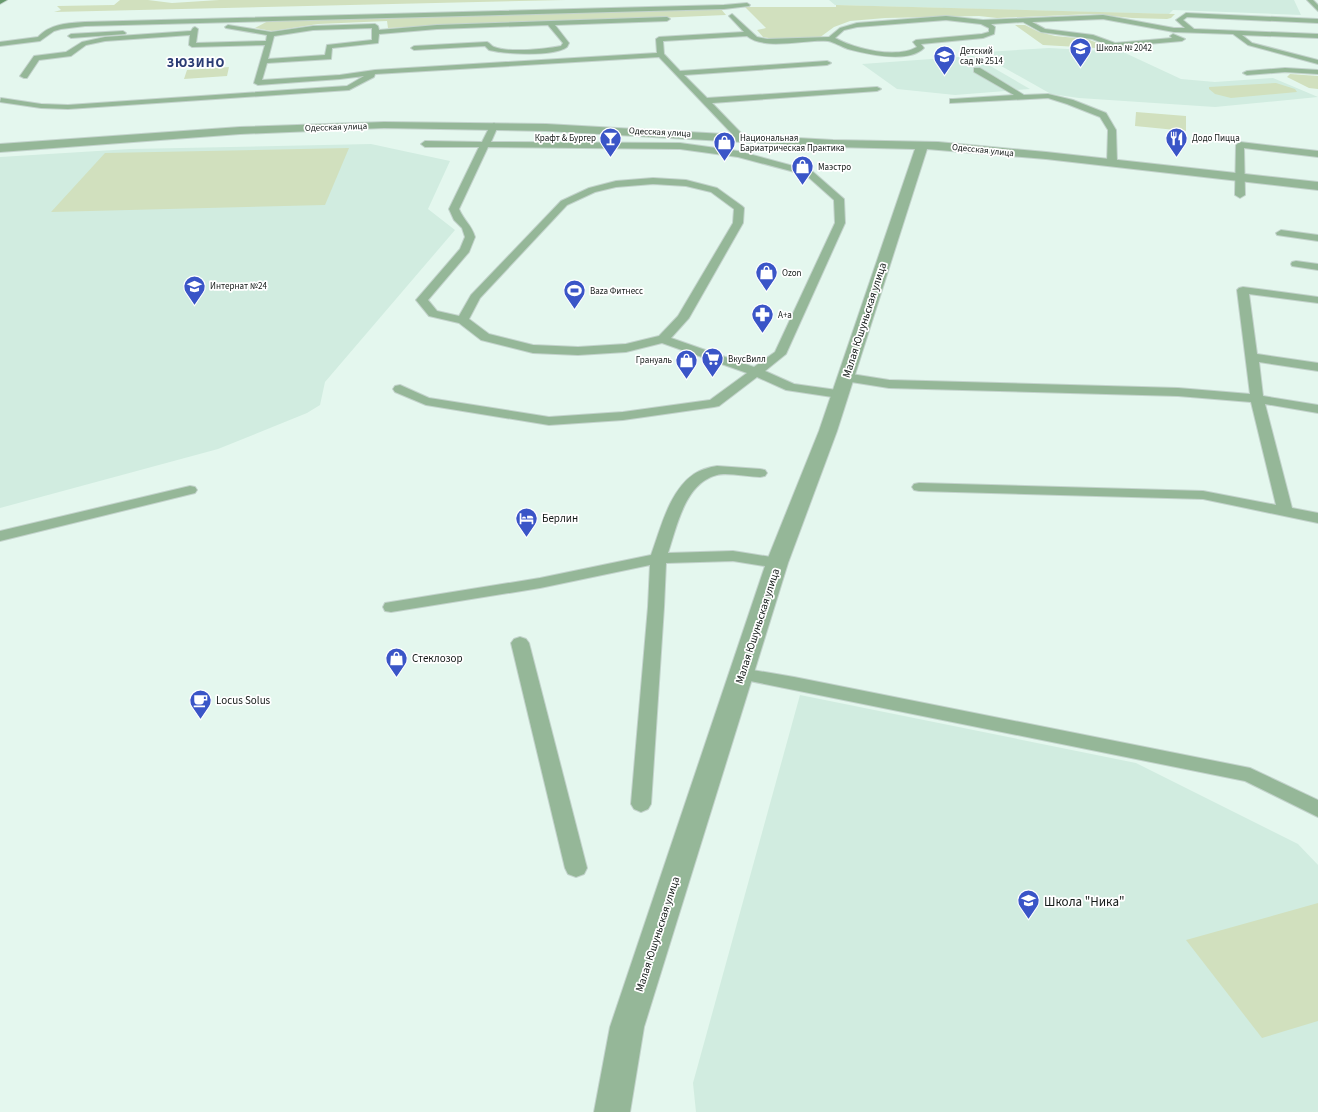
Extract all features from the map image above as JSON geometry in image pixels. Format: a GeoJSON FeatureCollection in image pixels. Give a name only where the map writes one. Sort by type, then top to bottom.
{"type":"FeatureCollection","features":[{"type":"Feature","properties":{"kind":"street","name":"Одесская улица"},"geometry":{"type":"LineString","coordinates":[[0,148],[216,132],[310,127],[385,125],[585,128],[863,146],[955,147],[1318,186]]}},
{"type":"Feature","properties":{"kind":"street","name":"Малая Юшуньская улица"},"geometry":{"type":"LineString","coordinates":[[612,1112],[628,1027],[741,674],[777,563],[828,430],[922,146]]}},
{"type":"Feature","properties":{"kind":"lane"},"geometry":{"type":"LineString","coordinates":[[1310,0],[1318,9]]}},
{"type":"Feature","properties":{"kind":"lane"},"geometry":{"type":"LineString","coordinates":[[0,44],[41,37],[55,28],[100,23],[724,7],[747,4]]}},
{"type":"Feature","properties":{"kind":"lane"},"geometry":{"type":"LineString","coordinates":[[724,7],[755,39],[768,41],[831,39],[838,44],[872,53],[917,52],[921,48],[916,42],[983,36],[992,33],[992,27],[983,22]]}},
{"type":"Feature","properties":{"kind":"lane"},"geometry":{"type":"LineString","coordinates":[[1310,10],[1318,9]]}},
{"type":"Feature","properties":{"kind":"lane"},"geometry":{"type":"LineString","coordinates":[[1191,30],[1179,20],[1186,15],[1318,21]]}},
{"type":"Feature","properties":{"kind":"lane"},"geometry":{"type":"LineString","coordinates":[[725,16],[732,16]]}},
{"type":"Feature","properties":{"kind":"lane"},"geometry":{"type":"LineString","coordinates":[[831,39],[834,33],[843,28],[863,24],[946,18],[983,22],[1103,17],[1174,30],[1318,36]]}},
{"type":"Feature","properties":{"kind":"lane"},"geometry":{"type":"LineString","coordinates":[[243,28],[268,18]]}},
{"type":"Feature","properties":{"kind":"lane"},"geometry":{"type":"LineString","coordinates":[[376,32],[437,27],[672,19]]}},
{"type":"Feature","properties":{"kind":"lane"},"geometry":{"type":"LineString","coordinates":[[1024,20],[1043,31],[1093,37],[1114,45],[1182,39],[1144,24]]}},
{"type":"Feature","properties":{"kind":"lane"},"geometry":{"type":"LineString","coordinates":[[414,48],[487,44],[491,49],[509,52],[554,50],[564,47],[566,43],[551,24]]}},
{"type":"Feature","properties":{"kind":"lane"},"geometry":{"type":"LineString","coordinates":[[24,76],[37,58],[68,54],[84,43],[105,39],[226,27],[243,28],[271,34],[313,28],[375,26],[376,42],[329,46],[328,57],[265,61]]}},
{"type":"Feature","properties":{"kind":"lane"},"geometry":{"type":"LineString","coordinates":[[63,37],[195,31]]}},
{"type":"Feature","properties":{"kind":"lane"},"geometry":{"type":"LineString","coordinates":[[195,31],[192,46],[269,43]]}},
{"type":"Feature","properties":{"kind":"lane"},"geometry":{"type":"LineString","coordinates":[[1234,32],[1250,44],[1318,62]]}},
{"type":"Feature","properties":{"kind":"lane"},"geometry":{"type":"LineString","coordinates":[[271,34],[258,83],[376,72],[661,55]]}},
{"type":"Feature","properties":{"kind":"lane"},"geometry":{"type":"LineString","coordinates":[[741,138],[661,55],[659,39],[750,34]]}},
{"type":"Feature","properties":{"kind":"lane"},"geometry":{"type":"LineString","coordinates":[[0,39],[41,37],[55,38]]}},
{"type":"Feature","properties":{"kind":"lane"},"geometry":{"type":"LineString","coordinates":[[679,73],[827,63]]}},
{"type":"Feature","properties":{"kind":"lane"},"geometry":{"type":"LineString","coordinates":[[977,70],[1021,96]]}},
{"type":"Feature","properties":{"kind":"lane"},"geometry":{"type":"LineString","coordinates":[[1247,74],[1285,70],[1318,72]]}},
{"type":"Feature","properties":{"kind":"lane"},"geometry":{"type":"LineString","coordinates":[[1,101],[41,106],[68,107],[349,88],[376,72]]}},
{"type":"Feature","properties":{"kind":"lane"},"geometry":{"type":"LineString","coordinates":[[706,101],[878,89]]}},
{"type":"Feature","properties":{"kind":"lane"},"geometry":{"type":"LineString","coordinates":[[953,101],[1021,96],[1048,96],[1070,102],[1103,115],[1112,130],[1112,163]]}},
{"type":"Feature","properties":{"kind":"lane"},"geometry":{"type":"LineString","coordinates":[[1,101],[47,98]]}},
{"type":"Feature","properties":{"kind":"lane"},"geometry":{"type":"LineString","coordinates":[[463,320],[474,297],[564,202],[592,190],[616,184],[653,181],[686,183],[714,190],[739,208],[738,222],[683,318],[663,339],[626,348],[578,352],[533,349],[485,337],[463,320],[433,314],[422,300],[465,250],[470,237],[467,227],[458,218],[454,209],[494,126]]}},
{"type":"Feature","properties":{"kind":"lane"},"geometry":{"type":"LineString","coordinates":[[400,389],[426,401],[549,421],[623,416],[714,403],[780,354],[840,222],[839,199],[809,173],[738,154],[680,146],[425,144]]}},
{"type":"Feature","properties":{"kind":"lane"},"geometry":{"type":"LineString","coordinates":[[1240,195],[1240,145],[1318,154]]}},
{"type":"Feature","properties":{"kind":"lane"},"geometry":{"type":"LineString","coordinates":[[1281,233],[1318,238]]}},
{"type":"Feature","properties":{"kind":"lane"},"geometry":{"type":"LineString","coordinates":[[1296,264],[1318,267]]}},
{"type":"Feature","properties":{"kind":"lane"},"geometry":{"type":"LineString","coordinates":[[1286,512],[1257,399],[1243,290],[1318,300]]}},
{"type":"Feature","properties":{"kind":"lane"},"geometry":{"type":"LineString","coordinates":[[663,339],[756,372],[791,387],[889,384],[1178,392],[1257,399],[1318,409]]}},
{"type":"Feature","properties":{"kind":"lane"},"geometry":{"type":"LineString","coordinates":[[1251,357],[1318,367]]}},
{"type":"Feature","properties":{"kind":"lane"},"geometry":{"type":"LineString","coordinates":[[641,804],[656,607],[658,558],[676,509],[688,487],[700,476],[716,470],[760,473]]}},
{"type":"Feature","properties":{"kind":"lane"},"geometry":{"type":"LineString","coordinates":[[919,487],[1203,495],[1318,518]]}},
{"type":"Feature","properties":{"kind":"lane"},"geometry":{"type":"LineString","coordinates":[[0,536],[190,490]]}},
{"type":"Feature","properties":{"kind":"lane"},"geometry":{"type":"LineString","coordinates":[[391,607],[540,583],[658,558],[733,556],[777,563]]}},
{"type":"Feature","properties":{"kind":"lane"},"geometry":{"type":"LineString","coordinates":[[520,643],[576,868]]}},
{"type":"Feature","properties":{"kind":"lane"},"geometry":{"type":"LineString","coordinates":[[741,674],[794,683],[1250,775],[1318,809]]}},
{"type":"Feature","properties":{"kind":"shaded area"},"geometry":{"type":"Polygon","coordinates":[[[120,0],[148,0],[172,3],[219,0],[566,0],[54,12],[61,10],[57,6],[114,5],[120,0]]]}},
{"type":"Feature","properties":{"kind":"shaded area"},"geometry":{"type":"Polygon","coordinates":[[[829,0],[1294,0],[1301,15],[1173,10],[1169,14],[835,5],[829,0]]]}},
{"type":"Feature","properties":{"kind":"shaded area"},"geometry":{"type":"Polygon","coordinates":[[[836,5],[1175,14],[1171,18],[1167,19],[1132,18],[1091,14],[997,18],[979,16],[885,18],[850,21],[834,27],[819,38],[779,40],[763,37],[757,30],[766,28],[745,7],[836,7],[836,5]]]}},
{"type":"Feature","properties":{"kind":"shaded area"},"geometry":{"type":"Polygon","coordinates":[[[721,9],[726,15],[388,28],[387,21],[318,24],[272,31],[255,28],[270,20],[721,9]]]}},
{"type":"Feature","properties":{"kind":"shaded area"},"geometry":{"type":"Polygon","coordinates":[[[1015,25],[1025,25],[1039,32],[1055,36],[1087,39],[1113,49],[1043,45],[1015,25]]]}},
{"type":"Feature","properties":{"kind":"shaded area","name":"Школа № 2042"},"geometry":{"type":"Polygon","coordinates":[[[1049,48],[1123,52],[1181,79],[1215,82],[1273,78],[1318,97],[1215,107],[1079,98],[1051,94],[987,58],[986,52],[1049,48]]]}},
{"type":"Feature","properties":{"kind":"shaded area","name":"Детский сад № 2514"},"geometry":{"type":"Polygon","coordinates":[[[973,56],[1030,89],[955,95],[897,89],[862,64],[973,56]]]}},
{"type":"Feature","properties":{"kind":"shaded area"},"geometry":{"type":"Polygon","coordinates":[[[229,67],[227,76],[184,79],[187,70],[229,67]]]}},
{"type":"Feature","properties":{"kind":"shaded area"},"geometry":{"type":"Polygon","coordinates":[[[1290,74],[1318,76],[1318,89],[1309,88],[1287,77],[1290,74]]]}},
{"type":"Feature","properties":{"kind":"shaded area"},"geometry":{"type":"Polygon","coordinates":[[[1276,83],[1295,89],[1297,92],[1231,98],[1215,94],[1209,89],[1209,87],[1276,83]]]}},
{"type":"Feature","properties":{"kind":"shaded area"},"geometry":{"type":"Polygon","coordinates":[[[1136,112],[1186,116],[1186,131],[1135,126],[1136,112]]]}},
{"type":"Feature","properties":{"kind":"shaded area","name":"Интернат №24"},"geometry":{"type":"Polygon","coordinates":[[[371,144],[450,161],[428,209],[455,230],[325,382],[320,405],[307,413],[218,449],[0,508],[0,157],[130,149],[371,144]]]}},
{"type":"Feature","properties":{"kind":"shaded area"},"geometry":{"type":"Polygon","coordinates":[[[349,148],[325,205],[51,212],[105,153],[349,148]]]}},
{"type":"Feature","properties":{"kind":"shaded area","name":"Школа \"Ника\""},"geometry":{"type":"Polygon","coordinates":[[[800,695],[1136,763],[1298,844],[1318,865],[1318,1112],[696,1112],[693,1083],[800,695]]]}},
{"type":"Feature","properties":{"kind":"shaded area"},"geometry":{"type":"Polygon","coordinates":[[[1318,903],[1318,1021],[1262,1038],[1186,940],[1318,903]]]}},
{"type":"Feature","properties":{"kind":"place","name":"Школа № 2042"},"geometry":{"type":"Point","coordinates":[1081,68]}},
{"type":"Feature","properties":{"kind":"place","name":"Детский сад № 2514"},"geometry":{"type":"Point","coordinates":[944,76]}},
{"type":"Feature","properties":{"kind":"place","name":"Крафт & Бургер"},"geometry":{"type":"Point","coordinates":[611,158]}},
{"type":"Feature","properties":{"kind":"place","name":"Додо Пицца"},"geometry":{"type":"Point","coordinates":[1177,158]}},
{"type":"Feature","properties":{"kind":"place","name":"Национальная Бариатрическая Практика"},"geometry":{"type":"Point","coordinates":[725,162]}},
{"type":"Feature","properties":{"kind":"place","name":"Маэстро"},"geometry":{"type":"Point","coordinates":[802,186]}},
{"type":"Feature","properties":{"kind":"place","name":"Ozon"},"geometry":{"type":"Point","coordinates":[767,292]}},
{"type":"Feature","properties":{"kind":"place","name":"Интернат №24"},"geometry":{"type":"Point","coordinates":[195,306]}},
{"type":"Feature","properties":{"kind":"place","name":"Baza Фитнесс"},"geometry":{"type":"Point","coordinates":[575,310]}},
{"type":"Feature","properties":{"kind":"place","name":"А+а"},"geometry":{"type":"Point","coordinates":[763,334]}},
{"type":"Feature","properties":{"kind":"place","name":"ВкусВилл"},"geometry":{"type":"Point","coordinates":[713,378]}},
{"type":"Feature","properties":{"kind":"place","name":"Грануаль"},"geometry":{"type":"Point","coordinates":[687,380]}},
{"type":"Feature","properties":{"kind":"place","name":"Берлин"},"geometry":{"type":"Point","coordinates":[526,538]}},
{"type":"Feature","properties":{"kind":"place","name":"Стеклозор"},"geometry":{"type":"Point","coordinates":[397,678]}},
{"type":"Feature","properties":{"kind":"place","name":"Locus Solus"},"geometry":{"type":"Point","coordinates":[200,720]}},
{"type":"Feature","properties":{"kind":"place","name":"Школа \"Ника\""},"geometry":{"type":"Point","coordinates":[1028,920]}},
{"type":"Feature","properties":{"kind":"district","name":"ЗЮЗИНО"},"geometry":{"type":"Point","coordinates":[196,62]}}]}
